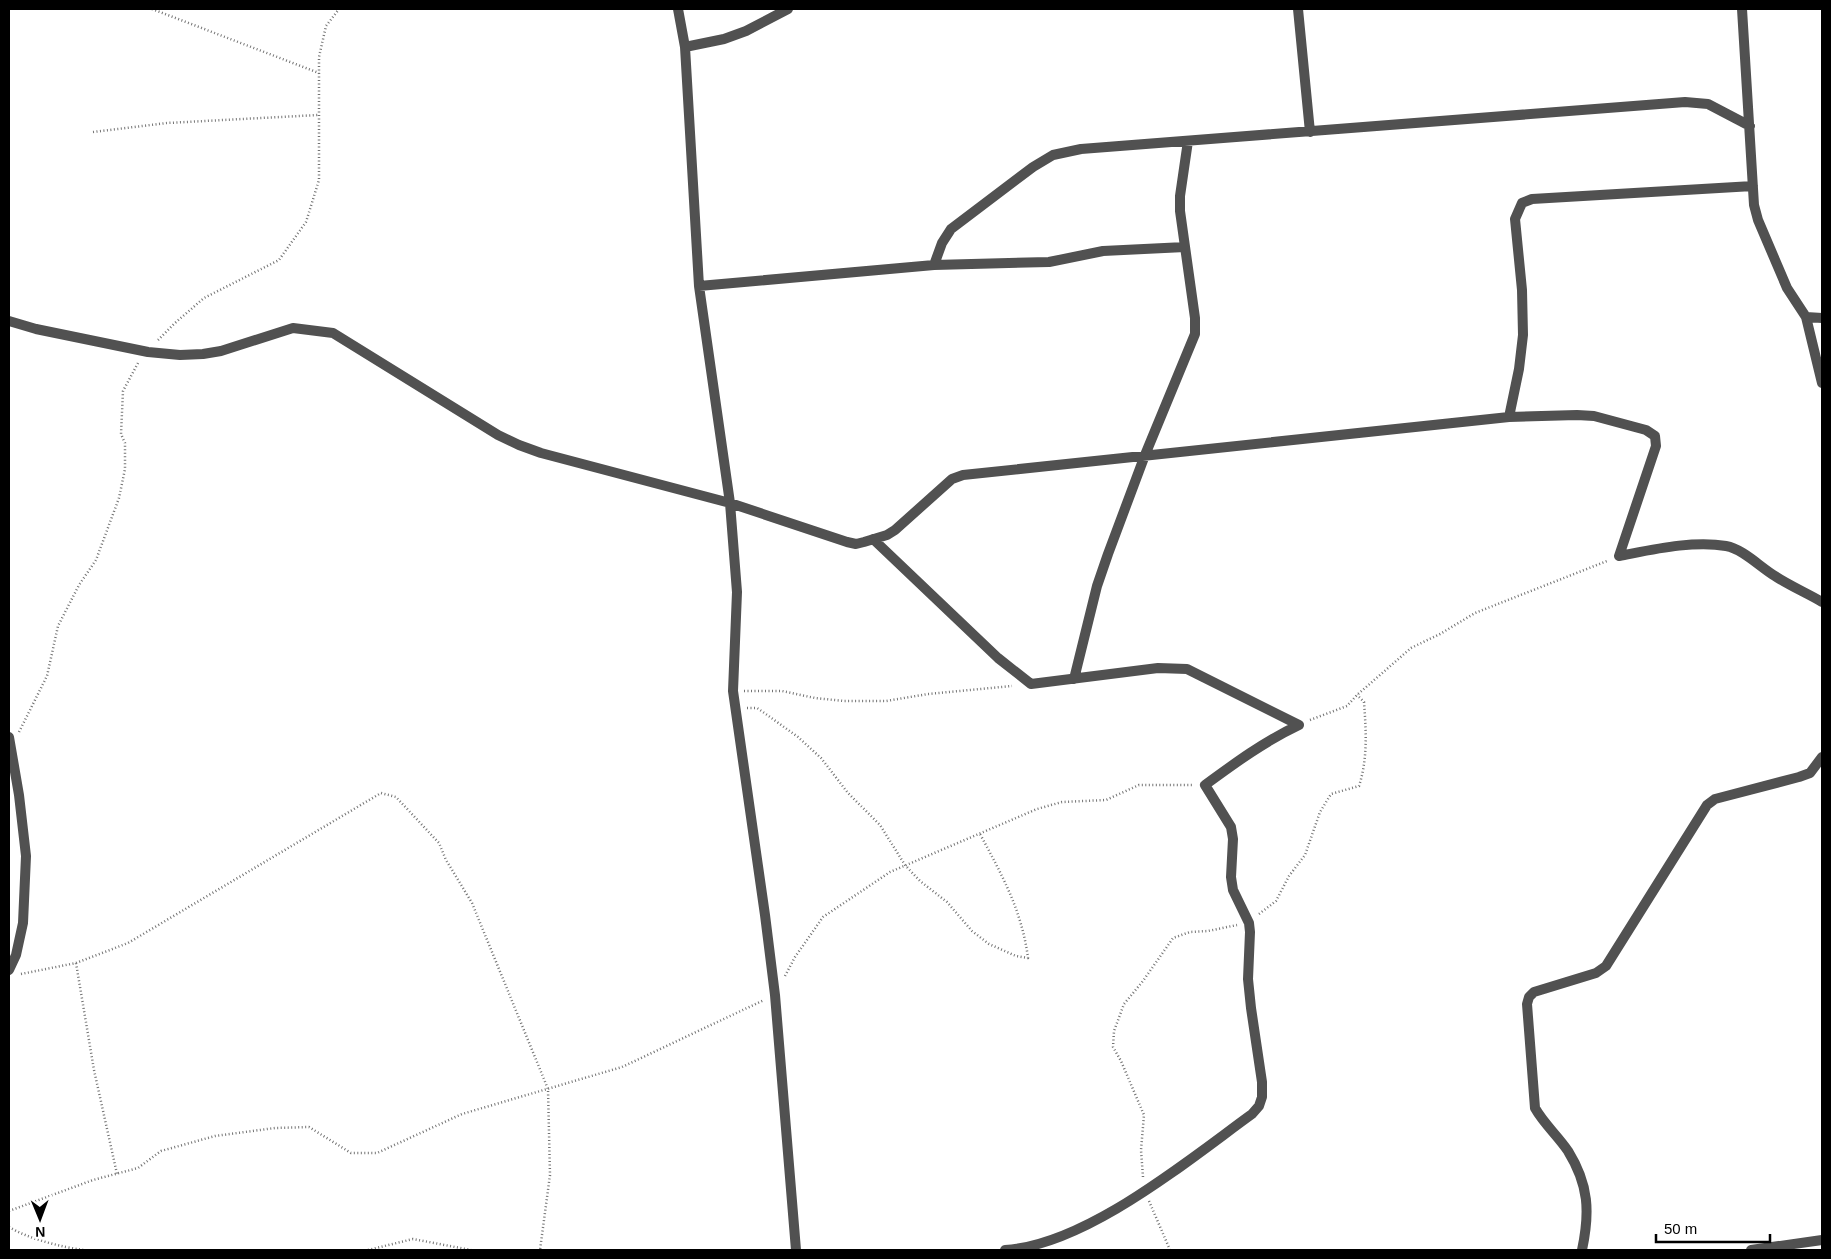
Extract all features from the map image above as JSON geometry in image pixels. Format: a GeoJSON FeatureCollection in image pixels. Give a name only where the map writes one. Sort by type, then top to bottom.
{"type":"FeatureCollection","features":[{"type":"Feature","properties":{"kind":"street"},"geometry":{"type":"LineString","coordinates":[[678,9],[685,47],[699,286],[730,503],[737,592],[733,691],[766,914],[796,1250]]}},
{"type":"Feature","properties":{"kind":"street"},"geometry":{"type":"LineString","coordinates":[[685,47],[724,40],[758,26],[788,9]]}},
{"type":"Feature","properties":{"kind":"street"},"geometry":{"type":"LineString","coordinates":[[1298,9],[1310,132]]}},
{"type":"Feature","properties":{"kind":"street"},"geometry":{"type":"LineString","coordinates":[[1742,9],[1754,205],[1758,220],[1788,288],[1806,317],[1822,382]]}},
{"type":"Feature","properties":{"kind":"street"},"geometry":{"type":"LineString","coordinates":[[934,265],[942,243],[951,229],[1033,167],[1053,155],[1081,149],[1696,102],[1708,104],[1750,126]]}},
{"type":"Feature","properties":{"kind":"street"},"geometry":{"type":"LineString","coordinates":[[1074,679],[1097,586],[1145,455],[1195,334],[1195,318],[1180,211],[1180,196],[1188,141]]}},
{"type":"Feature","properties":{"kind":"street"},"geometry":{"type":"LineString","coordinates":[[1509,417],[1519,369],[1523,335],[1522,290],[1515,219],[1522,203],[1532,199],[1753,186]]}},
{"type":"Feature","properties":{"kind":"street"},"geometry":{"type":"LineString","coordinates":[[699,286],[934,265],[1049,262],[1103,251],[1185,247]]}},
{"type":"Feature","properties":{"kind":"street"},"geometry":{"type":"LineString","coordinates":[[1806,317],[1822,318]]}},
{"type":"Feature","properties":{"kind":"street"},"geometry":{"type":"LineString","coordinates":[[9,321],[36,330],[148,352],[180,355],[222,351],[293,328],[333,333],[491,431],[519,446],[730,503],[856,544],[895,530],[952,479],[963,475],[1509,417],[1594,416],[1646,430],[1655,436],[1656,446],[1619,556],[1661,548],[1706,544],[1728,546],[1776,577],[1822,602]]}},
{"type":"Feature","properties":{"kind":"street"},"geometry":{"type":"LineString","coordinates":[[873,539],[998,658],[1031,684],[1158,668],[1187,669],[1299,725]]}},
{"type":"Feature","properties":{"kind":"street"},"geometry":{"type":"LineString","coordinates":[[1005,1250],[1020,1249],[1052,1240],[1083,1227],[1144,1190],[1252,1114],[1259,1106],[1262,1096],[1262,1082],[1250,1008],[1248,979],[1249,923],[1233,890],[1231,877],[1233,839],[1231,827],[1205,785],[1256,749],[1299,725]]}},
{"type":"Feature","properties":{"kind":"street"},"geometry":{"type":"LineString","coordinates":[[9,737],[19,795],[26,856],[22,932],[14,972]]}},
{"type":"Feature","properties":{"kind":"street"},"geometry":{"type":"LineString","coordinates":[[1582,1250],[1588,1213],[1584,1182],[1568,1150],[1542,1120],[1535,1108],[1527,1004],[1529,997],[1534,992],[1596,972],[1606,966],[1707,805],[1715,799],[1810,773],[1822,757]]}},
{"type":"Feature","properties":{"kind":"street"},"geometry":{"type":"LineString","coordinates":[[1751,1250],[1822,1240]]}},
{"type":"Feature","properties":{"kind":"path"},"geometry":{"type":"LineString","coordinates":[[152,9],[319,73]]}},
{"type":"Feature","properties":{"kind":"path"},"geometry":{"type":"LineString","coordinates":[[12,748],[47,676],[58,626],[79,585],[96,560],[119,498],[125,469],[125,443],[121,434],[123,391],[137,363],[175,323],[204,298],[279,260],[306,222],[319,180],[319,57],[326,26],[339,9]]}},
{"type":"Feature","properties":{"kind":"path"},"geometry":{"type":"LineString","coordinates":[[93,132],[167,123],[318,115]]}},
{"type":"Feature","properties":{"kind":"path"},"geometry":{"type":"LineString","coordinates":[[1299,725],[1347,706],[1356,694],[1411,648],[1440,634],[1475,613],[1619,556]]}},
{"type":"Feature","properties":{"kind":"path"},"geometry":{"type":"LineString","coordinates":[[733,691],[782,692],[844,701],[886,701],[938,693],[1031,684]]}},
{"type":"Feature","properties":{"kind":"path"},"geometry":{"type":"LineString","coordinates":[[1170,1250],[1144,1190],[1140,1150],[1144,1115],[1121,1061],[1113,1048],[1114,1031],[1124,1004],[1143,981],[1173,938],[1190,932],[1208,931],[1249,923],[1276,901],[1289,876],[1305,856],[1320,812],[1331,794],[1359,786],[1364,769],[1366,726],[1364,702],[1356,694]]}},
{"type":"Feature","properties":{"kind":"path"},"geometry":{"type":"LineString","coordinates":[[736,707],[757,708],[798,737],[821,758],[848,793],[880,826],[905,865],[920,881],[947,902],[972,931],[989,944],[1016,956],[1028,958],[1025,934],[1010,891],[980,834]]}},
{"type":"Feature","properties":{"kind":"path"},"geometry":{"type":"LineString","coordinates":[[9,1211],[93,1180],[138,1168],[161,1151],[215,1136],[275,1128],[309,1127],[351,1153],[377,1153],[462,1114],[622,1067],[774,995],[795,957],[823,917],[890,872],[1037,810],[1062,802],[1106,800],[1139,785],[1205,785]]}},
{"type":"Feature","properties":{"kind":"path"},"geometry":{"type":"LineString","coordinates":[[14,972],[76,963],[128,944],[381,793],[396,797],[439,844],[446,860],[472,903],[548,1089],[550,1176],[540,1250]]}},
{"type":"Feature","properties":{"kind":"path"},"geometry":{"type":"LineString","coordinates":[[76,963],[94,1070],[117,1174]]}},
{"type":"Feature","properties":{"kind":"path"},"geometry":{"type":"LineString","coordinates":[[9,1227],[18,1233],[84,1250]]}},
{"type":"Feature","properties":{"kind":"path"},"geometry":{"type":"LineString","coordinates":[[368,1250],[413,1239],[471,1250]]}}]}
